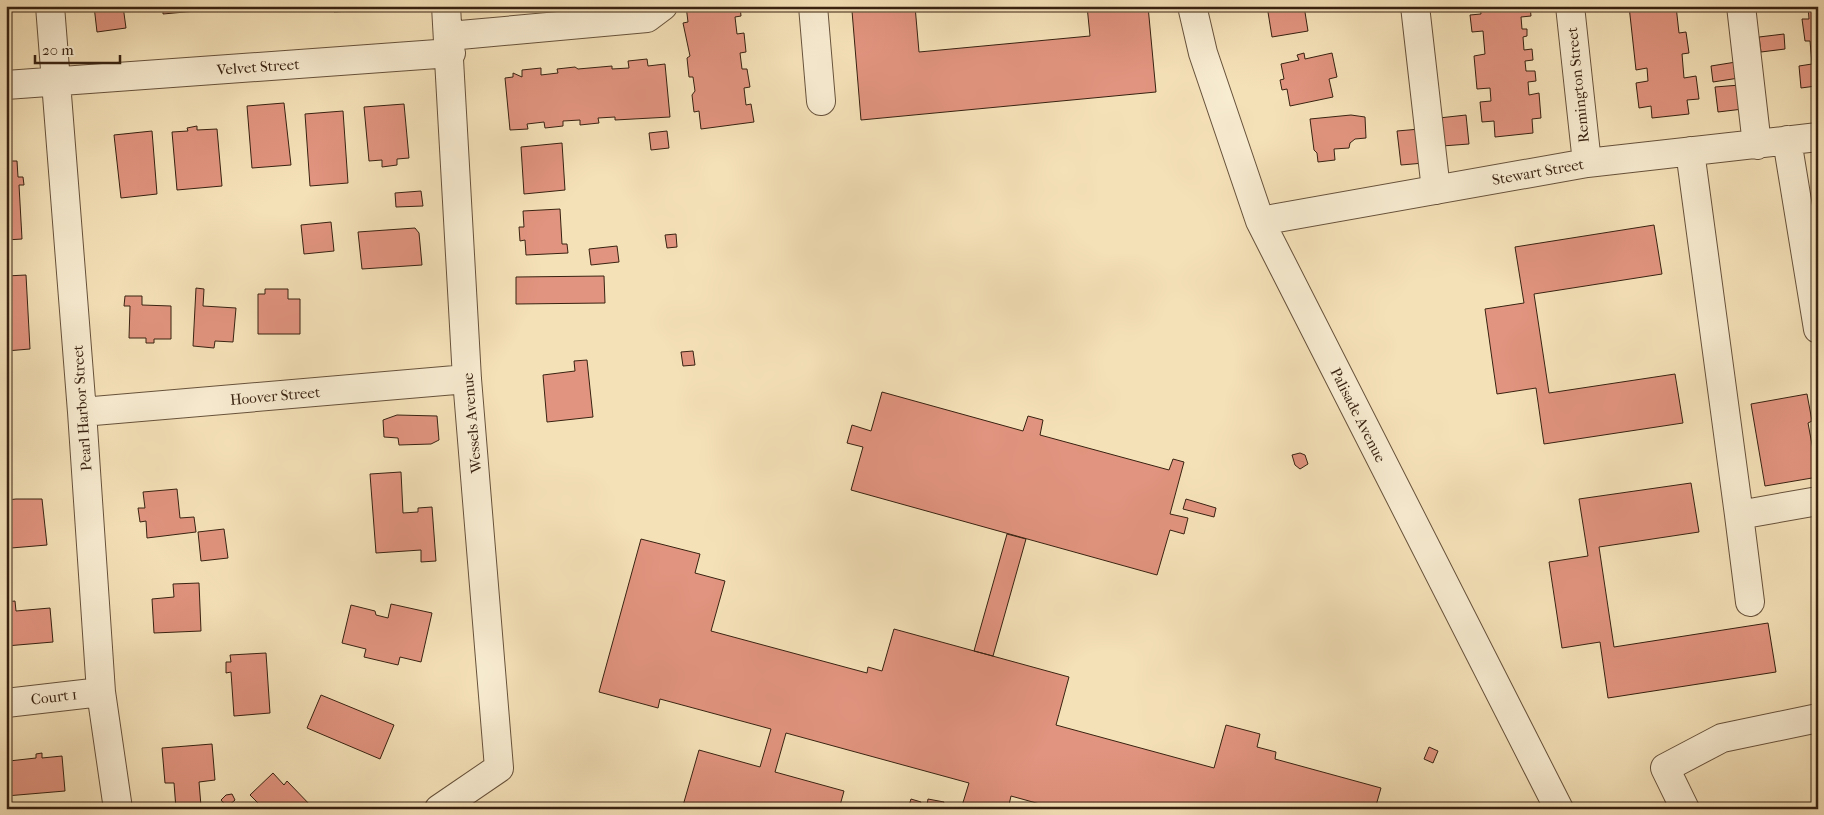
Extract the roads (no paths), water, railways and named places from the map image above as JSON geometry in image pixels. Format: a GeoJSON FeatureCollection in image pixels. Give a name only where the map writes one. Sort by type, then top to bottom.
{"type":"FeatureCollection","features":[{"type":"Feature","properties":{"kind":"street","name":"Pearl Harbor Street"},"geometry":{"type":"LineString","coordinates":[[50,6],[102,692],[118,809]]}},
{"type":"Feature","properties":{"kind":"street","name":"Wessels Avenue"},"geometry":{"type":"LineString","coordinates":[[439,809],[499,768],[467,379],[450,45],[446,6]]}},
{"type":"Feature","properties":{"kind":"street","name":"Velvet Street"},"geometry":{"type":"LineString","coordinates":[[6,85],[450,45],[647,18],[664,6]]}},
{"type":"Feature","properties":{"kind":"street"},"geometry":{"type":"LineString","coordinates":[[813,6],[821,101]]}},
{"type":"Feature","properties":{"kind":"street","name":"Palisade Avenue"},"geometry":{"type":"LineString","coordinates":[[1192,6],[1203,53],[1260,221],[1559,809]]}},
{"type":"Feature","properties":{"kind":"street"},"geometry":{"type":"LineString","coordinates":[[1415,6],[1436,190]]}},
{"type":"Feature","properties":{"kind":"street","name":"Remington Street"},"geometry":{"type":"LineString","coordinates":[[1570,6],[1587,163]]}},
{"type":"Feature","properties":{"kind":"street"},"geometry":{"type":"LineString","coordinates":[[1741,6],[1757,145]]}},
{"type":"Feature","properties":{"kind":"street","name":"Stewart Street"},"geometry":{"type":"LineString","coordinates":[[1260,221],[1587,163],[1818,137]]}},
{"type":"Feature","properties":{"kind":"street"},"geometry":{"type":"LineString","coordinates":[[1787,140],[1818,329]]}},
{"type":"Feature","properties":{"kind":"street"},"geometry":{"type":"LineString","coordinates":[[1690,151],[1750,602]]}},
{"type":"Feature","properties":{"kind":"street","name":"Hoover Street"},"geometry":{"type":"LineString","coordinates":[[82,412],[467,379]]}},
{"type":"Feature","properties":{"kind":"street"},"geometry":{"type":"LineString","coordinates":[[1739,515],[1818,501]]}},
{"type":"Feature","properties":{"kind":"street","name":"Court 1"},"geometry":{"type":"LineString","coordinates":[[6,703],[102,692]]}},
{"type":"Feature","properties":{"kind":"street"},"geometry":{"type":"LineString","coordinates":[[1686,809],[1665,768],[1722,738],[1818,718]]}}]}
